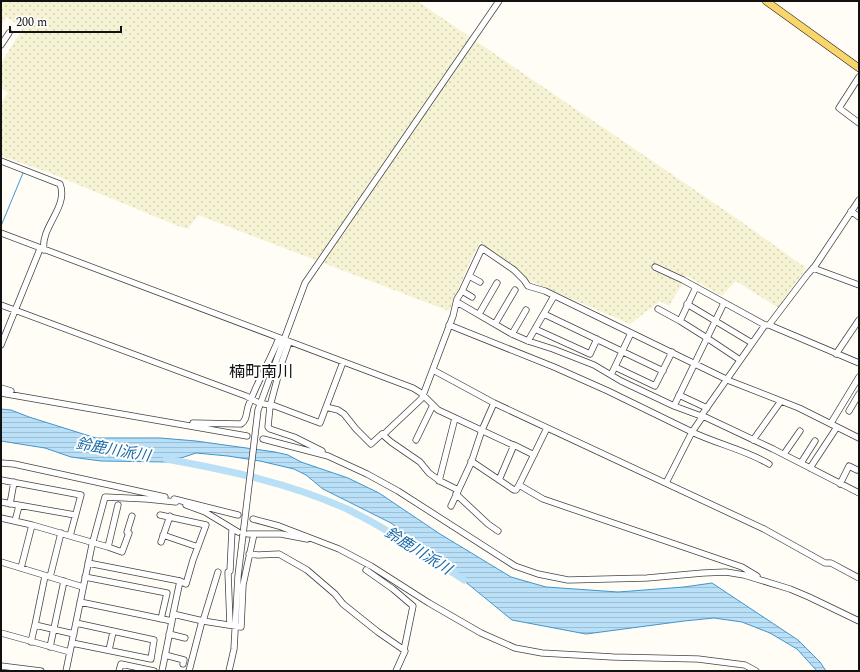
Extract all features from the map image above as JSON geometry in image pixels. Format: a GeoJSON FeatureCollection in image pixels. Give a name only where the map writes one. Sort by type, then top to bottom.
{"type":"FeatureCollection","features":[{"type":"Feature","properties":{"kind":"main road"},"geometry":{"type":"LineString","coordinates":[[766,1],[859,68]]}},
{"type":"Feature","properties":{"kind":"street"},"geometry":{"type":"LineString","coordinates":[[233,626],[258,410],[305,283],[499,1]]}},
{"type":"Feature","properties":{"kind":"street"},"geometry":{"type":"LineString","coordinates":[[1,45],[9,33]]}},
{"type":"Feature","properties":{"kind":"street"},"geometry":{"type":"LineString","coordinates":[[859,77],[839,108],[859,122]]}},
{"type":"Feature","properties":{"kind":"street"},"geometry":{"type":"LineString","coordinates":[[1,161],[60,184],[62,188],[61,200],[42,249],[1,345]]}},
{"type":"Feature","properties":{"kind":"street"},"geometry":{"type":"LineString","coordinates":[[666,482],[692,432],[707,408],[752,343],[813,268],[859,200]]}},
{"type":"Feature","properties":{"kind":"street"},"geometry":{"type":"LineString","coordinates":[[852,211],[859,217]]}},
{"type":"Feature","properties":{"kind":"street"},"geometry":{"type":"LineString","coordinates":[[1,233],[413,388],[438,410],[534,455]]}},
{"type":"Feature","properties":{"kind":"street"},"geometry":{"type":"LineString","coordinates":[[326,407],[338,410],[344,414],[371,444],[416,405],[423,396],[450,325],[457,299],[482,248],[514,270],[528,286],[545,291],[727,379],[831,423],[859,438]]}},
{"type":"Feature","properties":{"kind":"street"},"geometry":{"type":"LineString","coordinates":[[655,267],[767,325],[859,363]]}},
{"type":"Feature","properties":{"kind":"street"},"geometry":{"type":"LineString","coordinates":[[813,268],[859,285]]}},
{"type":"Feature","properties":{"kind":"street"},"geometry":{"type":"LineString","coordinates":[[469,276],[480,282]]}},
{"type":"Feature","properties":{"kind":"street"},"geometry":{"type":"LineString","coordinates":[[479,314],[497,283]]}},
{"type":"Feature","properties":{"kind":"street"},"geometry":{"type":"LineString","coordinates":[[680,321],[696,287]]}},
{"type":"Feature","properties":{"kind":"street"},"geometry":{"type":"LineString","coordinates":[[495,324],[515,290]]}},
{"type":"Feature","properties":{"kind":"street"},"geometry":{"type":"LineString","coordinates":[[462,291],[472,297]]}},
{"type":"Feature","properties":{"kind":"street"},"geometry":{"type":"LineString","coordinates":[[528,341],[554,296]]}},
{"type":"Feature","properties":{"kind":"street"},"geometry":{"type":"LineString","coordinates":[[457,302],[512,334],[594,365],[621,381],[784,454],[859,493]]}},
{"type":"Feature","properties":{"kind":"street"},"geometry":{"type":"LineString","coordinates":[[674,406],[724,302]]}},
{"type":"Feature","properties":{"kind":"street"},"geometry":{"type":"LineString","coordinates":[[1,304],[246,396],[254,401]]}},
{"type":"Feature","properties":{"kind":"street"},"geometry":{"type":"LineString","coordinates":[[687,304],[752,343]]}},
{"type":"Feature","properties":{"kind":"street"},"geometry":{"type":"LineString","coordinates":[[658,309],[680,321],[740,360]]}},
{"type":"Feature","properties":{"kind":"street"},"geometry":{"type":"LineString","coordinates":[[512,334],[526,310]]}},
{"type":"Feature","properties":{"kind":"street"},"geometry":{"type":"LineString","coordinates":[[544,314],[663,371]]}},
{"type":"Feature","properties":{"kind":"street"},"geometry":{"type":"LineString","coordinates":[[836,354],[859,320]]}},
{"type":"Feature","properties":{"kind":"street"},"geometry":{"type":"LineString","coordinates":[[450,325],[608,390],[711,441],[769,464]]}},
{"type":"Feature","properties":{"kind":"street"},"geometry":{"type":"LineString","coordinates":[[536,329],[590,354],[597,339]]}},
{"type":"Feature","properties":{"kind":"street"},"geometry":{"type":"LineString","coordinates":[[611,375],[631,333]]}},
{"type":"Feature","properties":{"kind":"street"},"geometry":{"type":"LineString","coordinates":[[180,424],[189,422],[241,424],[245,421],[249,406],[254,401],[284,340]]}},
{"type":"Feature","properties":{"kind":"street"},"geometry":{"type":"LineString","coordinates":[[284,340],[281,365],[267,405],[268,425],[270,429],[294,437],[324,452],[328,456]]}},
{"type":"Feature","properties":{"kind":"street"},"geometry":{"type":"LineString","coordinates":[[615,367],[655,386],[672,352]]}},
{"type":"Feature","properties":{"kind":"street"},"geometry":{"type":"LineString","coordinates":[[267,405],[275,406],[320,422],[343,362]]}},
{"type":"Feature","properties":{"kind":"street"},"geometry":{"type":"LineString","coordinates":[[433,370],[494,403],[666,482],[764,529],[825,563],[831,563],[859,578]]}},
{"type":"Feature","properties":{"kind":"street"},"geometry":{"type":"LineString","coordinates":[[831,423],[859,377]]}},
{"type":"Feature","properties":{"kind":"street"},"geometry":{"type":"LineString","coordinates":[[1,388],[16,395]]}},
{"type":"Feature","properties":{"kind":"street"},"geometry":{"type":"LineString","coordinates":[[1,393],[247,436]]}},
{"type":"Feature","properties":{"kind":"street"},"geometry":{"type":"LineString","coordinates":[[849,411],[859,394]]}},
{"type":"Feature","properties":{"kind":"street"},"geometry":{"type":"LineString","coordinates":[[679,395],[707,408]]}},
{"type":"Feature","properties":{"kind":"street"},"geometry":{"type":"LineString","coordinates":[[753,440],[781,401]]}},
{"type":"Feature","properties":{"kind":"street"},"geometry":{"type":"LineString","coordinates":[[451,506],[494,403]]}},
{"type":"Feature","properties":{"kind":"street"},"geometry":{"type":"LineString","coordinates":[[416,440],[433,405]]}},
{"type":"Feature","properties":{"kind":"street"},"geometry":{"type":"LineString","coordinates":[[440,480],[455,418]]}},
{"type":"Feature","properties":{"kind":"street"},"geometry":{"type":"LineString","coordinates":[[810,468],[837,426]]}},
{"type":"Feature","properties":{"kind":"street"},"geometry":{"type":"LineString","coordinates":[[471,461],[516,490],[547,428]]}},
{"type":"Feature","properties":{"kind":"street"},"geometry":{"type":"LineString","coordinates":[[784,454],[800,431]]}},
{"type":"Feature","properties":{"kind":"street"},"geometry":{"type":"LineString","coordinates":[[383,435],[420,462],[427,472],[457,492],[488,524],[498,531]]}},
{"type":"Feature","properties":{"kind":"street"},"geometry":{"type":"LineString","coordinates":[[262,439],[328,456],[381,482],[515,566],[538,574],[568,580],[654,578],[716,572],[736,574],[763,581],[809,597],[859,622]]}},
{"type":"Feature","properties":{"kind":"street"},"geometry":{"type":"LineString","coordinates":[[801,463],[815,441]]}},
{"type":"Feature","properties":{"kind":"street"},"geometry":{"type":"LineString","coordinates":[[499,480],[513,445]]}},
{"type":"Feature","properties":{"kind":"street"},"geometry":{"type":"LineString","coordinates":[[1,463],[14,464],[238,515]]}},
{"type":"Feature","properties":{"kind":"street"},"geometry":{"type":"LineString","coordinates":[[840,484],[849,466],[857,470]]}},
{"type":"Feature","properties":{"kind":"street"},"geometry":{"type":"LineString","coordinates":[[1,480],[81,495],[70,536]]}},
{"type":"Feature","properties":{"kind":"street"},"geometry":{"type":"LineString","coordinates":[[10,504],[14,482]]}},
{"type":"Feature","properties":{"kind":"street"},"geometry":{"type":"LineString","coordinates":[[519,485],[543,499],[742,567],[751,574],[760,577],[763,581]]}},
{"type":"Feature","properties":{"kind":"street"},"geometry":{"type":"LineString","coordinates":[[66,671],[88,563],[105,497],[176,501],[205,512],[235,531],[230,571],[228,572],[234,649],[230,671]]}},
{"type":"Feature","properties":{"kind":"street"},"geometry":{"type":"LineString","coordinates":[[1,502],[76,515]]}},
{"type":"Feature","properties":{"kind":"street"},"geometry":{"type":"LineString","coordinates":[[108,547],[118,504]]}},
{"type":"Feature","properties":{"kind":"street"},"geometry":{"type":"LineString","coordinates":[[14,521],[19,506]]}},
{"type":"Feature","properties":{"kind":"street"},"geometry":{"type":"LineString","coordinates":[[88,563],[186,584],[206,525],[160,515]]}},
{"type":"Feature","properties":{"kind":"street"},"geometry":{"type":"LineString","coordinates":[[1,518],[61,533],[122,552],[129,533],[127,532],[132,516]]}},
{"type":"Feature","properties":{"kind":"street"},"geometry":{"type":"LineString","coordinates":[[161,542],[170,516]]}},
{"type":"Feature","properties":{"kind":"street"},"geometry":{"type":"LineString","coordinates":[[252,518],[279,526],[339,549],[371,566],[475,630],[515,648],[542,653],[714,660],[745,665],[756,671]]}},
{"type":"Feature","properties":{"kind":"street"},"geometry":{"type":"LineString","coordinates":[[21,568],[32,525]]}},
{"type":"Feature","properties":{"kind":"street"},"geometry":{"type":"LineString","coordinates":[[32,642],[48,576],[61,533]]}},
{"type":"Feature","properties":{"kind":"street"},"geometry":{"type":"LineString","coordinates":[[164,534],[198,547]]}},
{"type":"Feature","properties":{"kind":"street"},"geometry":{"type":"LineString","coordinates":[[173,614],[240,627],[243,585],[251,534],[281,534],[320,542]]}},
{"type":"Feature","properties":{"kind":"street"},"geometry":{"type":"LineString","coordinates":[[249,554],[279,554],[307,570],[335,594],[343,604],[378,632],[404,650]]}},
{"type":"Feature","properties":{"kind":"street"},"geometry":{"type":"LineString","coordinates":[[1,562],[83,587]]}},
{"type":"Feature","properties":{"kind":"street"},"geometry":{"type":"LineString","coordinates":[[366,570],[393,589],[413,606],[405,651],[396,671]]}},
{"type":"Feature","properties":{"kind":"street"},"geometry":{"type":"LineString","coordinates":[[189,671],[218,572]]}},
{"type":"Feature","properties":{"kind":"street"},"geometry":{"type":"LineString","coordinates":[[85,577],[167,594],[161,619]]}},
{"type":"Feature","properties":{"kind":"street"},"geometry":{"type":"LineString","coordinates":[[50,647],[64,581]]}},
{"type":"Feature","properties":{"kind":"street"},"geometry":{"type":"LineString","coordinates":[[162,671],[180,582]]}},
{"type":"Feature","properties":{"kind":"street"},"geometry":{"type":"LineString","coordinates":[[80,602],[172,621]]}},
{"type":"Feature","properties":{"kind":"street"},"geometry":{"type":"LineString","coordinates":[[72,643],[151,659],[154,640],[76,624]]}},
{"type":"Feature","properties":{"kind":"street"},"geometry":{"type":"LineString","coordinates":[[35,625],[74,634]]}},
{"type":"Feature","properties":{"kind":"street"},"geometry":{"type":"LineString","coordinates":[[109,650],[113,632]]}},
{"type":"Feature","properties":{"kind":"street"},"geometry":{"type":"LineString","coordinates":[[1,633],[70,652]]}},
{"type":"Feature","properties":{"kind":"street"},"geometry":{"type":"LineString","coordinates":[[169,634],[186,638]]}},
{"type":"Feature","properties":{"kind":"street"},"geometry":{"type":"LineString","coordinates":[[165,655],[184,660],[182,664]]}},
{"type":"Feature","properties":{"kind":"street"},"geometry":{"type":"LineString","coordinates":[[119,671],[121,664],[154,671]]}},
{"type":"Feature","properties":{"kind":"street"},"geometry":{"type":"LineString","coordinates":[[1,666],[23,670],[41,671]]}},
{"type":"Feature","properties":{"kind":"shaded area"},"geometry":{"type":"Polygon","coordinates":[[[1,1],[417,1],[739,220],[806,268],[778,308],[736,281],[722,296],[687,276],[669,306],[660,301],[630,324],[530,281],[480,242],[449,311],[198,215],[188,229],[178,226],[50,173],[1,156],[1,103],[8,93],[1,88],[1,63],[23,28],[7,17],[1,25],[1,1]]]}},
{"type":"Feature","properties":{"kind":"water"},"geometry":{"type":"Polygon","coordinates":[[[1,409],[11,410],[96,438],[160,438],[196,441],[288,455],[301,462],[348,478],[379,493],[440,534],[511,577],[546,587],[618,592],[684,587],[712,583],[798,640],[820,662],[826,671],[817,671],[797,649],[770,633],[742,622],[714,618],[586,634],[512,620],[391,523],[323,489],[306,475],[294,469],[260,461],[196,453],[169,462],[101,461],[71,457],[45,448],[1,441],[1,409]]]}},
{"type":"Feature","properties":{"kind":"waterway"},"geometry":{"type":"LineString","coordinates":[[1,226],[23,173]]}},
{"type":"Feature","properties":{"kind":"waterway","name":"鈴鹿川派川"},"geometry":{"type":"LineString","coordinates":[[166,459],[258,478],[325,500],[347,509],[377,525],[464,580]]}},
{"type":"Feature","properties":{"kind":"district","name":"楠町南川"},"geometry":{"type":"Point","coordinates":[261,372]}}]}
